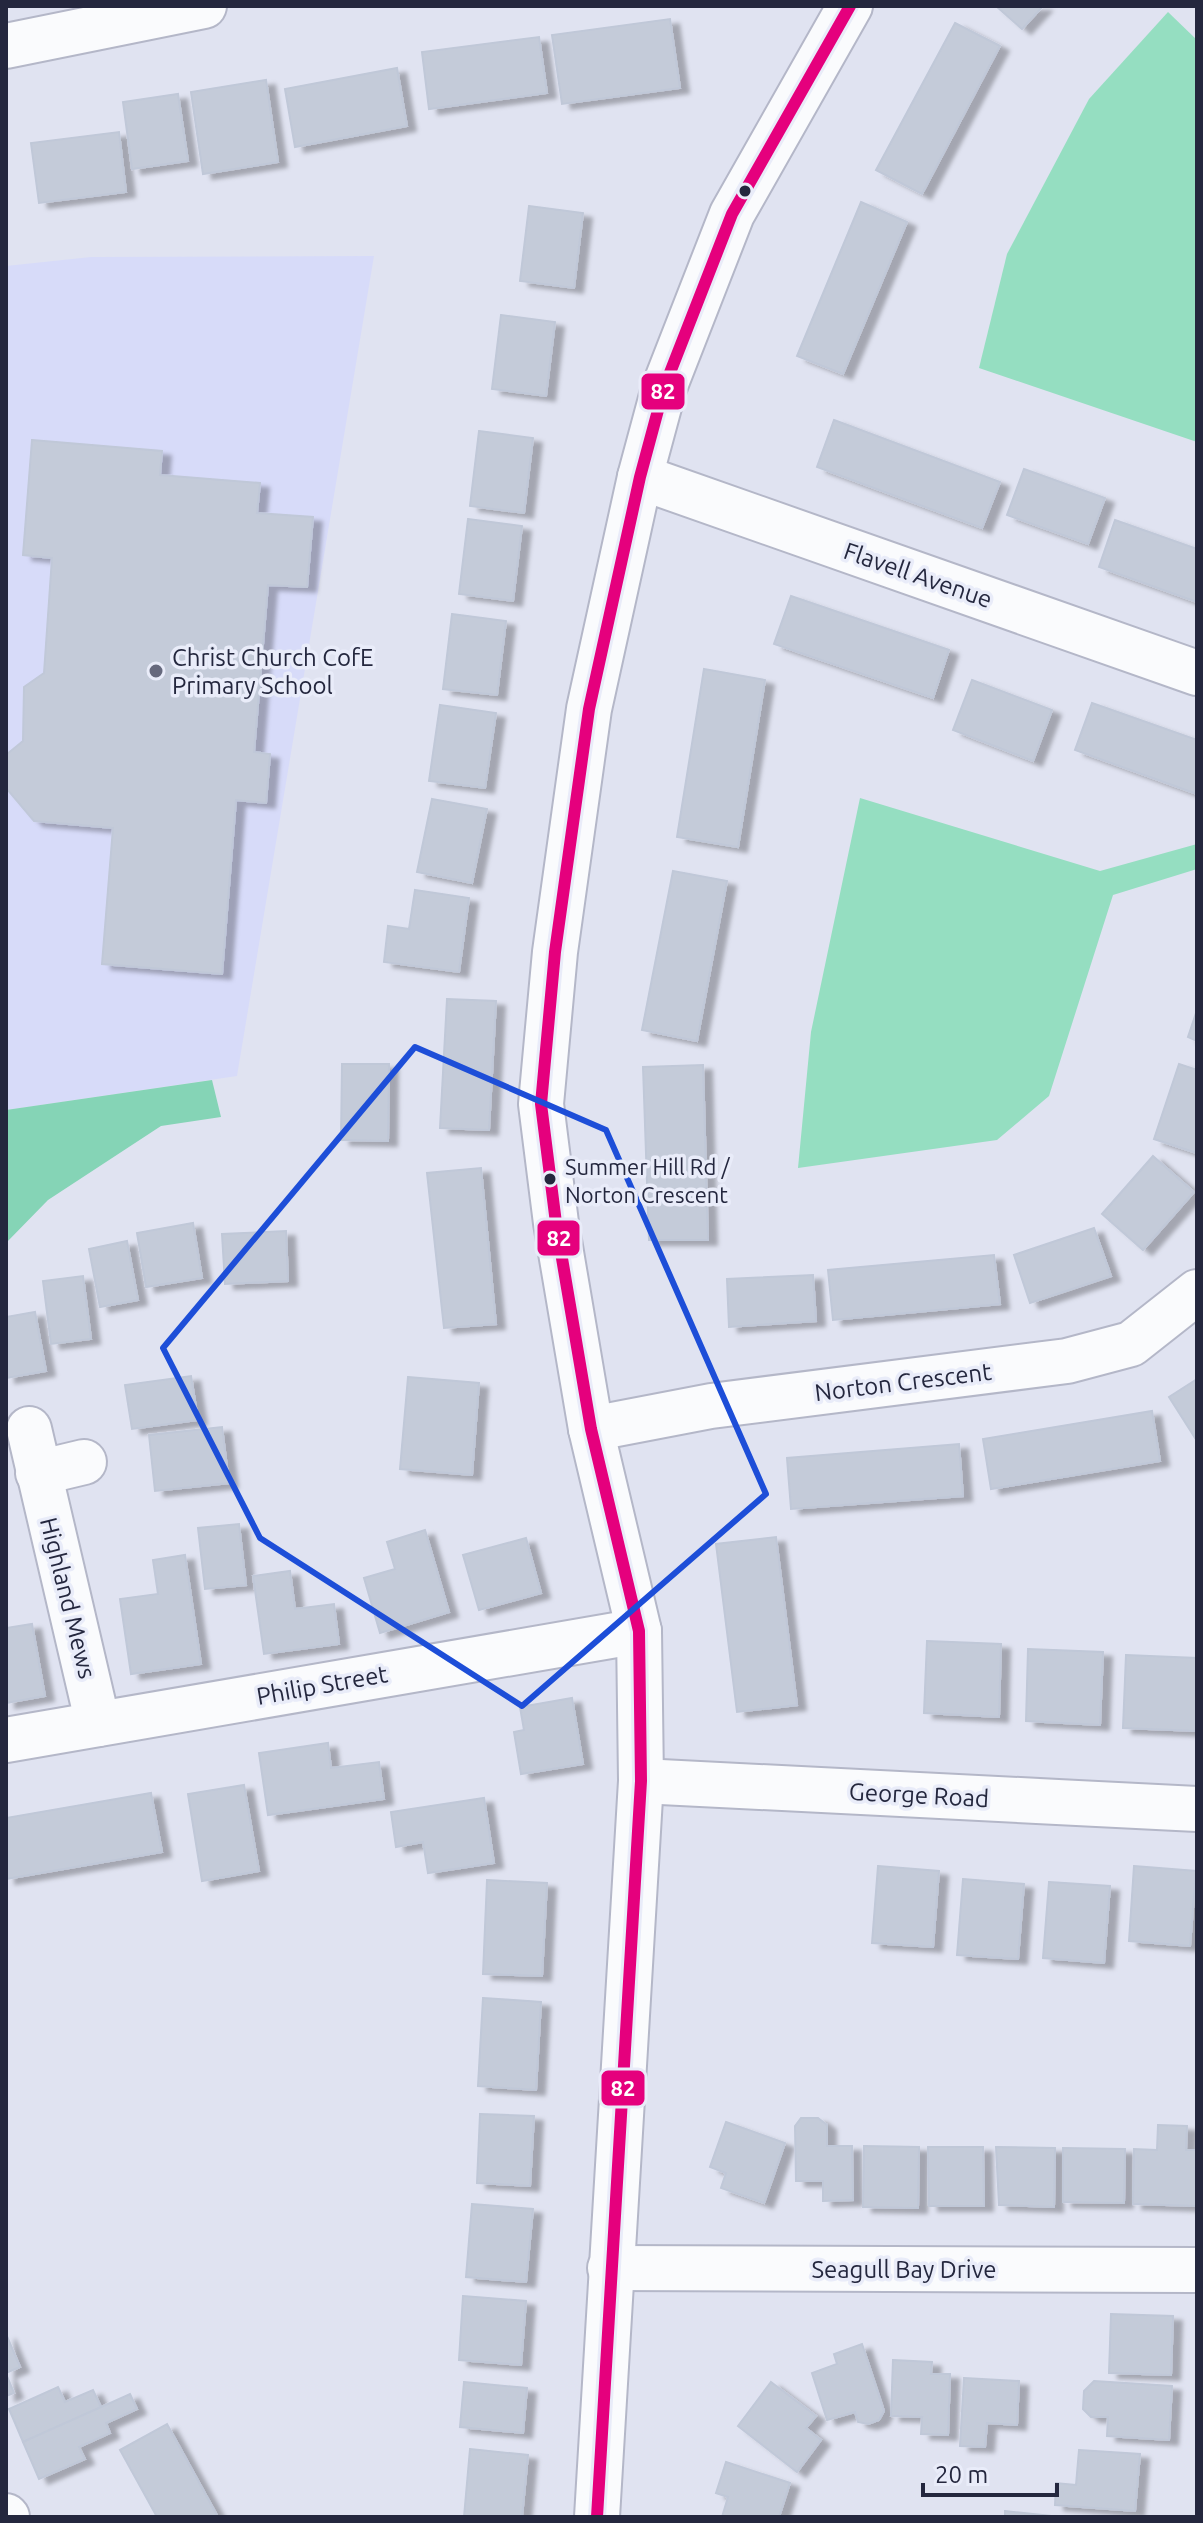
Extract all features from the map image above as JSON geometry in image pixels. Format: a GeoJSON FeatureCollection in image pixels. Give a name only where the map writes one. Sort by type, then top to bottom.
{"type":"FeatureCollection","features":[{"type":"Feature","properties":{"kind":"street"},"geometry":{"type":"LineString","coordinates":[[6,46],[145,12],[204,6]]}},
{"type":"Feature","properties":{"kind":"street"},"geometry":{"type":"LineString","coordinates":[[597,2517],[641,1781],[639,1631],[591,1429],[556,1223],[541,1104],[555,952],[589,709],[640,477],[664,388],[732,214],[850,6]]}},
{"type":"Feature","properties":{"kind":"street","name":"Flavell Avenue"},"geometry":{"type":"LineString","coordinates":[[640,477],[1197,673]]}},
{"type":"Feature","properties":{"kind":"street","name":"Norton Crescent"},"geometry":{"type":"LineString","coordinates":[[591,1429],[711,1406],[1067,1361],[1131,1344],[1197,1292]]}},
{"type":"Feature","properties":{"kind":"street","name":"Highland Mews"},"geometry":{"type":"LineString","coordinates":[[29,1429],[98,1724]]}},
{"type":"Feature","properties":{"kind":"street"},"geometry":{"type":"LineString","coordinates":[[38,1473],[84,1462]]}},
{"type":"Feature","properties":{"kind":"street","name":"Philip Street"},"geometry":{"type":"LineString","coordinates":[[6,1740],[639,1631]]}},
{"type":"Feature","properties":{"kind":"street","name":"George Road"},"geometry":{"type":"LineString","coordinates":[[641,1781],[1197,1809]]}},
{"type":"Feature","properties":{"kind":"street","name":"Seagull Bay Drive"},"geometry":{"type":"LineString","coordinates":[[610,2268],[1197,2270]]}},
{"type":"Feature","properties":{"kind":"highlighted area"},"geometry":{"type":"Polygon","coordinates":[[[415,1047],[606,1130],[766,1494],[522,1706],[260,1538],[163,1348],[415,1047]]]}},
{"type":"Feature","properties":{"kind":"shaded area","name":"Christ Church CofE Primary School"},"geometry":{"type":"Polygon","coordinates":[[[374,256],[237,1076],[6,1110],[6,266],[91,257],[374,256]]]}},
{"type":"Feature","properties":{"kind":"green space"},"geometry":{"type":"Polygon","coordinates":[[[1168,12],[1197,40],[1197,442],[979,368],[1007,254],[1089,99],[1168,12]]]}},
{"type":"Feature","properties":{"kind":"green space"},"geometry":{"type":"Polygon","coordinates":[[[860,798],[1100,871],[1197,844],[1197,869],[1113,895],[1049,1096],[997,1140],[798,1168],[811,1032],[860,798]]]}},
{"type":"Feature","properties":{"kind":"green space"},"geometry":{"type":"Polygon","coordinates":[[[212,1080],[221,1117],[161,1126],[48,1200],[6,1243],[6,1110],[212,1080]]]}},
{"type":"Feature","properties":{"kind":"building"},"geometry":{"type":"Polygon","coordinates":[[[996,6],[1043,6],[1022,29],[996,6]]]}},
{"type":"Feature","properties":{"kind":"building"},"geometry":{"type":"Polygon","coordinates":[[[670,19],[680,88],[562,104],[552,35],[670,19]]]}},
{"type":"Feature","properties":{"kind":"building"},"geometry":{"type":"Polygon","coordinates":[[[955,23],[1000,46],[922,194],[876,170],[955,23]]]}},
{"type":"Feature","properties":{"kind":"building"},"geometry":{"type":"Polygon","coordinates":[[[539,37],[547,93],[429,109],[422,52],[539,37]]]}},
{"type":"Feature","properties":{"kind":"building"},"geometry":{"type":"Polygon","coordinates":[[[397,68],[407,126],[295,147],[285,89],[397,68]]]}},
{"type":"Feature","properties":{"kind":"building"},"geometry":{"type":"Polygon","coordinates":[[[266,80],[278,162],[203,174],[191,92],[266,80]]]}},
{"type":"Feature","properties":{"kind":"building"},"geometry":{"type":"Polygon","coordinates":[[[178,94],[188,161],[132,169],[123,102],[178,94]]]}},
{"type":"Feature","properties":{"kind":"building"},"geometry":{"type":"Polygon","coordinates":[[[119,132],[126,192],[39,203],[31,143],[119,132]]]}},
{"type":"Feature","properties":{"kind":"building"},"geometry":{"type":"Polygon","coordinates":[[[861,202],[907,222],[843,374],[797,356],[861,202]]]}},
{"type":"Feature","properties":{"kind":"building"},"geometry":{"type":"Polygon","coordinates":[[[529,206],[583,213],[574,288],[520,281],[529,206]]]}},
{"type":"Feature","properties":{"kind":"building"},"geometry":{"type":"Polygon","coordinates":[[[501,315],[555,322],[546,396],[492,389],[501,315]]]}},
{"type":"Feature","properties":{"kind":"building"},"geometry":{"type":"Polygon","coordinates":[[[834,420],[1000,482],[982,528],[817,467],[834,420]]]}},
{"type":"Feature","properties":{"kind":"building"},"geometry":{"type":"Polygon","coordinates":[[[479,431],[533,438],[524,513],[470,506],[479,431]]]}},
{"type":"Feature","properties":{"kind":"building"},"geometry":{"type":"Polygon","coordinates":[[[32,440],[162,451],[160,475],[260,483],[257,513],[313,517],[307,587],[268,585],[254,752],[270,754],[266,803],[236,800],[222,974],[102,964],[113,828],[34,821],[6,788],[6,755],[23,741],[24,687],[44,673],[52,558],[23,555],[32,440]]]}},
{"type":"Feature","properties":{"kind":"building"},"geometry":{"type":"Polygon","coordinates":[[[1024,469],[1105,498],[1088,544],[1007,515],[1024,469]]]}},
{"type":"Feature","properties":{"kind":"building"},"geometry":{"type":"Polygon","coordinates":[[[468,519],[522,526],[513,601],[459,594],[468,519]]]}},
{"type":"Feature","properties":{"kind":"building"},"geometry":{"type":"Polygon","coordinates":[[[1115,520],[1197,549],[1197,602],[1099,567],[1115,520]]]}},
{"type":"Feature","properties":{"kind":"building"},"geometry":{"type":"Polygon","coordinates":[[[791,596],[949,650],[933,698],[774,644],[791,596]]]}},
{"type":"Feature","properties":{"kind":"building"},"geometry":{"type":"Polygon","coordinates":[[[452,614],[506,621],[497,695],[443,689],[452,614]]]}},
{"type":"Feature","properties":{"kind":"building"},"geometry":{"type":"Polygon","coordinates":[[[704,669],[765,680],[738,847],[677,837],[704,669]]]}},
{"type":"Feature","properties":{"kind":"building"},"geometry":{"type":"Polygon","coordinates":[[[972,680],[1052,710],[1033,761],[953,730],[972,680]]]}},
{"type":"Feature","properties":{"kind":"building"},"geometry":{"type":"Polygon","coordinates":[[[1092,703],[1197,740],[1197,794],[1075,750],[1092,703]]]}},
{"type":"Feature","properties":{"kind":"building"},"geometry":{"type":"Polygon","coordinates":[[[440,705],[496,713],[485,788],[429,781],[440,705]]]}},
{"type":"Feature","properties":{"kind":"building"},"geometry":{"type":"Polygon","coordinates":[[[432,799],[487,809],[472,883],[417,872],[432,799]]]}},
{"type":"Feature","properties":{"kind":"building"},"geometry":{"type":"Polygon","coordinates":[[[673,871],[727,881],[697,1041],[642,1030],[673,871]]]}},
{"type":"Feature","properties":{"kind":"building"},"geometry":{"type":"Polygon","coordinates":[[[415,890],[469,898],[459,972],[384,962],[388,926],[409,929],[415,890]]]}},
{"type":"Feature","properties":{"kind":"building"},"geometry":{"type":"Polygon","coordinates":[[[447,999],[496,1001],[489,1130],[440,1128],[447,999]]]}},
{"type":"Feature","properties":{"kind":"building"},"geometry":{"type":"Polygon","coordinates":[[[1197,1010],[1197,1041],[1188,1037],[1197,1010]]]}},
{"type":"Feature","properties":{"kind":"building"},"geometry":{"type":"Polygon","coordinates":[[[342,1064],[389,1064],[388,1141],[341,1140],[342,1064]]]}},
{"type":"Feature","properties":{"kind":"building"},"geometry":{"type":"Polygon","coordinates":[[[1179,1064],[1197,1070],[1197,1153],[1154,1139],[1179,1064]]]}},
{"type":"Feature","properties":{"kind":"building"},"geometry":{"type":"Polygon","coordinates":[[[703,1065],[708,1240],[649,1240],[643,1067],[703,1065]]]}},
{"type":"Feature","properties":{"kind":"building"},"geometry":{"type":"Polygon","coordinates":[[[1153,1156],[1194,1192],[1143,1250],[1102,1214],[1153,1156]]]}},
{"type":"Feature","properties":{"kind":"building"},"geometry":{"type":"Polygon","coordinates":[[[481,1168],[496,1324],[444,1328],[427,1173],[481,1168]]]}},
{"type":"Feature","properties":{"kind":"building"},"geometry":{"type":"Polygon","coordinates":[[[193,1223],[202,1278],[146,1287],[137,1233],[193,1223]]]}},
{"type":"Feature","properties":{"kind":"building"},"geometry":{"type":"Polygon","coordinates":[[[1094,1228],[1111,1276],[1030,1303],[1014,1255],[1094,1228]]]}},
{"type":"Feature","properties":{"kind":"building"},"geometry":{"type":"Polygon","coordinates":[[[286,1231],[288,1281],[225,1284],[222,1234],[286,1231]]]}},
{"type":"Feature","properties":{"kind":"building"},"geometry":{"type":"Polygon","coordinates":[[[127,1241],[138,1300],[100,1307],[89,1249],[127,1241]]]}},
{"type":"Feature","properties":{"kind":"building"},"geometry":{"type":"Polygon","coordinates":[[[994,1255],[1000,1304],[833,1320],[828,1270],[994,1255]]]}},
{"type":"Feature","properties":{"kind":"building"},"geometry":{"type":"Polygon","coordinates":[[[813,1275],[816,1321],[729,1327],[727,1279],[813,1275]]]}},
{"type":"Feature","properties":{"kind":"building"},"geometry":{"type":"Polygon","coordinates":[[[83,1276],[91,1339],[51,1344],[43,1281],[83,1276]]]}},
{"type":"Feature","properties":{"kind":"building"},"geometry":{"type":"Polygon","coordinates":[[[35,1312],[46,1371],[6,1378],[6,1317],[35,1312]]]}},
{"type":"Feature","properties":{"kind":"building"},"geometry":{"type":"Polygon","coordinates":[[[191,1376],[198,1420],[132,1429],[125,1385],[191,1376]]]}},
{"type":"Feature","properties":{"kind":"building"},"geometry":{"type":"Polygon","coordinates":[[[408,1377],[479,1383],[472,1475],[400,1469],[408,1377]]]}},
{"type":"Feature","properties":{"kind":"building"},"geometry":{"type":"Polygon","coordinates":[[[1197,1379],[1197,1441],[1169,1397],[1197,1379]]]}},
{"type":"Feature","properties":{"kind":"building"},"geometry":{"type":"Polygon","coordinates":[[[1152,1411],[1160,1461],[991,1489],[983,1439],[1152,1411]]]}},
{"type":"Feature","properties":{"kind":"building"},"geometry":{"type":"Polygon","coordinates":[[[222,1427],[229,1483],[155,1491],[149,1435],[222,1427]]]}},
{"type":"Feature","properties":{"kind":"building"},"geometry":{"type":"Polygon","coordinates":[[[959,1444],[963,1496],[791,1509],[787,1458],[959,1444]]]}},
{"type":"Feature","properties":{"kind":"building"},"geometry":{"type":"Polygon","coordinates":[[[239,1524],[246,1585],[205,1589],[198,1528],[239,1524]]]}},
{"type":"Feature","properties":{"kind":"building"},"geometry":{"type":"Polygon","coordinates":[[[425,1530],[449,1612],[380,1633],[364,1578],[395,1569],[387,1542],[425,1530]]]}},
{"type":"Feature","properties":{"kind":"building"},"geometry":{"type":"Polygon","coordinates":[[[776,1537],[797,1705],[737,1712],[716,1544],[776,1537]]]}},
{"type":"Feature","properties":{"kind":"building"},"geometry":{"type":"Polygon","coordinates":[[[526,1538],[541,1593],[479,1610],[463,1555],[526,1538]]]}},
{"type":"Feature","properties":{"kind":"building"},"geometry":{"type":"Polygon","coordinates":[[[185,1555],[201,1664],[131,1674],[120,1599],[158,1594],[153,1560],[185,1555]]]}},
{"type":"Feature","properties":{"kind":"building"},"geometry":{"type":"Polygon","coordinates":[[[290,1571],[295,1609],[334,1604],[339,1644],[264,1654],[253,1576],[290,1571]]]}},
{"type":"Feature","properties":{"kind":"building"},"geometry":{"type":"Polygon","coordinates":[[[32,1624],[45,1696],[6,1703],[6,1628],[32,1624]]]}},
{"type":"Feature","properties":{"kind":"building"},"geometry":{"type":"Polygon","coordinates":[[[927,1641],[1001,1644],[999,1717],[924,1713],[927,1641]]]}},
{"type":"Feature","properties":{"kind":"building"},"geometry":{"type":"Polygon","coordinates":[[[1028,1649],[1103,1652],[1100,1725],[1026,1721],[1028,1649]]]}},
{"type":"Feature","properties":{"kind":"building"},"geometry":{"type":"Polygon","coordinates":[[[1126,1655],[1197,1658],[1197,1731],[1123,1728],[1126,1655]]]}},
{"type":"Feature","properties":{"kind":"building"},"geometry":{"type":"Polygon","coordinates":[[[572,1698],[583,1764],[521,1774],[514,1732],[524,1730],[520,1707],[572,1698]]]}},
{"type":"Feature","properties":{"kind":"building"},"geometry":{"type":"Polygon","coordinates":[[[328,1743],[331,1768],[379,1762],[384,1799],[268,1815],[259,1753],[328,1743]]]}},
{"type":"Feature","properties":{"kind":"building"},"geometry":{"type":"Polygon","coordinates":[[[244,1785],[259,1871],[202,1881],[188,1794],[244,1785]]]}},
{"type":"Feature","properties":{"kind":"building"},"geometry":{"type":"Polygon","coordinates":[[[151,1793],[162,1852],[6,1879],[6,1818],[151,1793]]]}},
{"type":"Feature","properties":{"kind":"building"},"geometry":{"type":"Polygon","coordinates":[[[484,1798],[494,1863],[428,1873],[423,1842],[396,1847],[391,1812],[484,1798]]]}},
{"type":"Feature","properties":{"kind":"building"},"geometry":{"type":"Polygon","coordinates":[[[878,1866],[939,1871],[933,1947],[872,1943],[878,1866]]]}},
{"type":"Feature","properties":{"kind":"building"},"geometry":{"type":"Polygon","coordinates":[[[1134,1866],[1196,1871],[1190,1946],[1129,1941],[1134,1866]]]}},
{"type":"Feature","properties":{"kind":"building"},"geometry":{"type":"Polygon","coordinates":[[[963,1879],[1024,1884],[1018,1959],[957,1955],[963,1879]]]}},
{"type":"Feature","properties":{"kind":"building"},"geometry":{"type":"Polygon","coordinates":[[[487,1880],[547,1883],[542,1976],[483,1974],[487,1880]]]}},
{"type":"Feature","properties":{"kind":"building"},"geometry":{"type":"Polygon","coordinates":[[[1049,1882],[1110,1886],[1104,1963],[1043,1958],[1049,1882]]]}},
{"type":"Feature","properties":{"kind":"building"},"geometry":{"type":"Polygon","coordinates":[[[483,1998],[541,2002],[536,2090],[478,2086],[483,1998]]]}},
{"type":"Feature","properties":{"kind":"building"},"geometry":{"type":"Polygon","coordinates":[[[480,2114],[534,2116],[530,2186],[477,2183],[480,2114]]]}},
{"type":"Feature","properties":{"kind":"building"},"geometry":{"type":"Polygon","coordinates":[[[801,2118],[818,2118],[827,2125],[827,2146],[852,2146],[853,2200],[823,2201],[823,2181],[796,2181],[795,2126],[801,2118]]]}},
{"type":"Feature","properties":{"kind":"building"},"geometry":{"type":"Polygon","coordinates":[[[726,2122],[785,2143],[764,2203],[721,2188],[726,2173],[710,2167],[726,2122]]]}},
{"type":"Feature","properties":{"kind":"building"},"geometry":{"type":"Polygon","coordinates":[[[1158,2125],[1187,2126],[1186,2150],[1197,2150],[1197,2206],[1133,2204],[1134,2149],[1157,2150],[1158,2125]]]}},
{"type":"Feature","properties":{"kind":"building"},"geometry":{"type":"Polygon","coordinates":[[[864,2146],[919,2147],[918,2208],[863,2207],[864,2146]]]}},
{"type":"Feature","properties":{"kind":"building"},"geometry":{"type":"Polygon","coordinates":[[[928,2147],[983,2147],[984,2206],[929,2206],[928,2147]]]}},
{"type":"Feature","properties":{"kind":"building"},"geometry":{"type":"Polygon","coordinates":[[[996,2147],[1055,2148],[1054,2207],[999,2205],[996,2147]]]}},
{"type":"Feature","properties":{"kind":"building"},"geometry":{"type":"Polygon","coordinates":[[[1063,2148],[1125,2149],[1124,2203],[1063,2202],[1063,2148]]]}},
{"type":"Feature","properties":{"kind":"building"},"geometry":{"type":"Polygon","coordinates":[[[472,2204],[533,2209],[526,2282],[466,2277],[472,2204]]]}},
{"type":"Feature","properties":{"kind":"building"},"geometry":{"type":"Polygon","coordinates":[[[463,2296],[526,2301],[521,2365],[459,2360],[463,2296]]]}},
{"type":"Feature","properties":{"kind":"building"},"geometry":{"type":"Polygon","coordinates":[[[1111,2314],[1173,2316],[1171,2375],[1109,2373],[1111,2314]]]}},
{"type":"Feature","properties":{"kind":"building"},"geometry":{"type":"Polygon","coordinates":[[[6,2334],[20,2367],[6,2373],[6,2334]]]}},
{"type":"Feature","properties":{"kind":"building"},"geometry":{"type":"Polygon","coordinates":[[[862,2344],[884,2411],[879,2420],[868,2424],[858,2422],[855,2412],[827,2420],[812,2373],[837,2364],[834,2354],[862,2344]]]}},
{"type":"Feature","properties":{"kind":"building"},"geometry":{"type":"Polygon","coordinates":[[[893,2360],[932,2362],[931,2374],[950,2374],[948,2435],[921,2434],[922,2417],[891,2416],[893,2360]]]}},
{"type":"Feature","properties":{"kind":"building"},"geometry":{"type":"Polygon","coordinates":[[[6,2374],[14,2393],[6,2396],[6,2374]]]}},
{"type":"Feature","properties":{"kind":"building"},"geometry":{"type":"Polygon","coordinates":[[[964,2378],[1019,2381],[1017,2425],[987,2423],[985,2447],[960,2446],[964,2378]]]}},
{"type":"Feature","properties":{"kind":"building"},"geometry":{"type":"Polygon","coordinates":[[[1094,2381],[1172,2386],[1169,2440],[1107,2436],[1108,2417],[1091,2417],[1083,2409],[1084,2391],[1094,2381]]]}},
{"type":"Feature","properties":{"kind":"building"},"geometry":{"type":"Polygon","coordinates":[[[464,2382],[527,2388],[523,2433],[460,2427],[464,2382]]]}},
{"type":"Feature","properties":{"kind":"building"},"geometry":{"type":"Polygon","coordinates":[[[771,2382],[816,2416],[806,2428],[821,2440],[797,2472],[738,2426],[771,2382]]]}},
{"type":"Feature","properties":{"kind":"building"},"geometry":{"type":"Polygon","coordinates":[[[58,2387],[65,2402],[93,2390],[101,2407],[23,2442],[9,2409],[58,2387]]]}},
{"type":"Feature","properties":{"kind":"building"},"geometry":{"type":"Polygon","coordinates":[[[130,2394],[137,2409],[106,2423],[110,2433],[79,2447],[85,2459],[39,2479],[23,2442],[130,2394]]]}},
{"type":"Feature","properties":{"kind":"building"},"geometry":{"type":"Polygon","coordinates":[[[167,2424],[218,2517],[157,2517],[120,2450],[167,2424]]]}},
{"type":"Feature","properties":{"kind":"building"},"geometry":{"type":"Polygon","coordinates":[[[470,2449],[528,2455],[522,2517],[464,2517],[470,2449]]]}},
{"type":"Feature","properties":{"kind":"building"},"geometry":{"type":"Polygon","coordinates":[[[1079,2450],[1140,2454],[1135,2511],[1055,2505],[1056,2483],[1076,2485],[1079,2450]]]}},
{"type":"Feature","properties":{"kind":"building"},"geometry":{"type":"Polygon","coordinates":[[[726,2462],[790,2483],[779,2517],[722,2517],[728,2497],[716,2493],[726,2462]]]}},
{"type":"Feature","properties":{"kind":"building"},"geometry":{"type":"Polygon","coordinates":[[[1005,2511],[1051,2516],[1051,2517],[1005,2517],[1005,2511]]]}},
{"type":"Feature","properties":{"kind":"transit line","name":"82"},"geometry":{"type":"LineString","coordinates":[[597,2517],[641,1781],[639,1631],[591,1429],[556,1223],[541,1104],[555,952],[589,709],[640,477],[664,388],[732,214],[850,6]]}},
{"type":"Feature","properties":{"kind":"place","name":"Christ Church CofE Primary School"},"geometry":{"type":"Point","coordinates":[156,671]}},
{"type":"Feature","properties":{"kind":"place","name":"Summer Hill Rd / Norton Crescent"},"geometry":{"type":"Point","coordinates":[550,1179]}}]}
